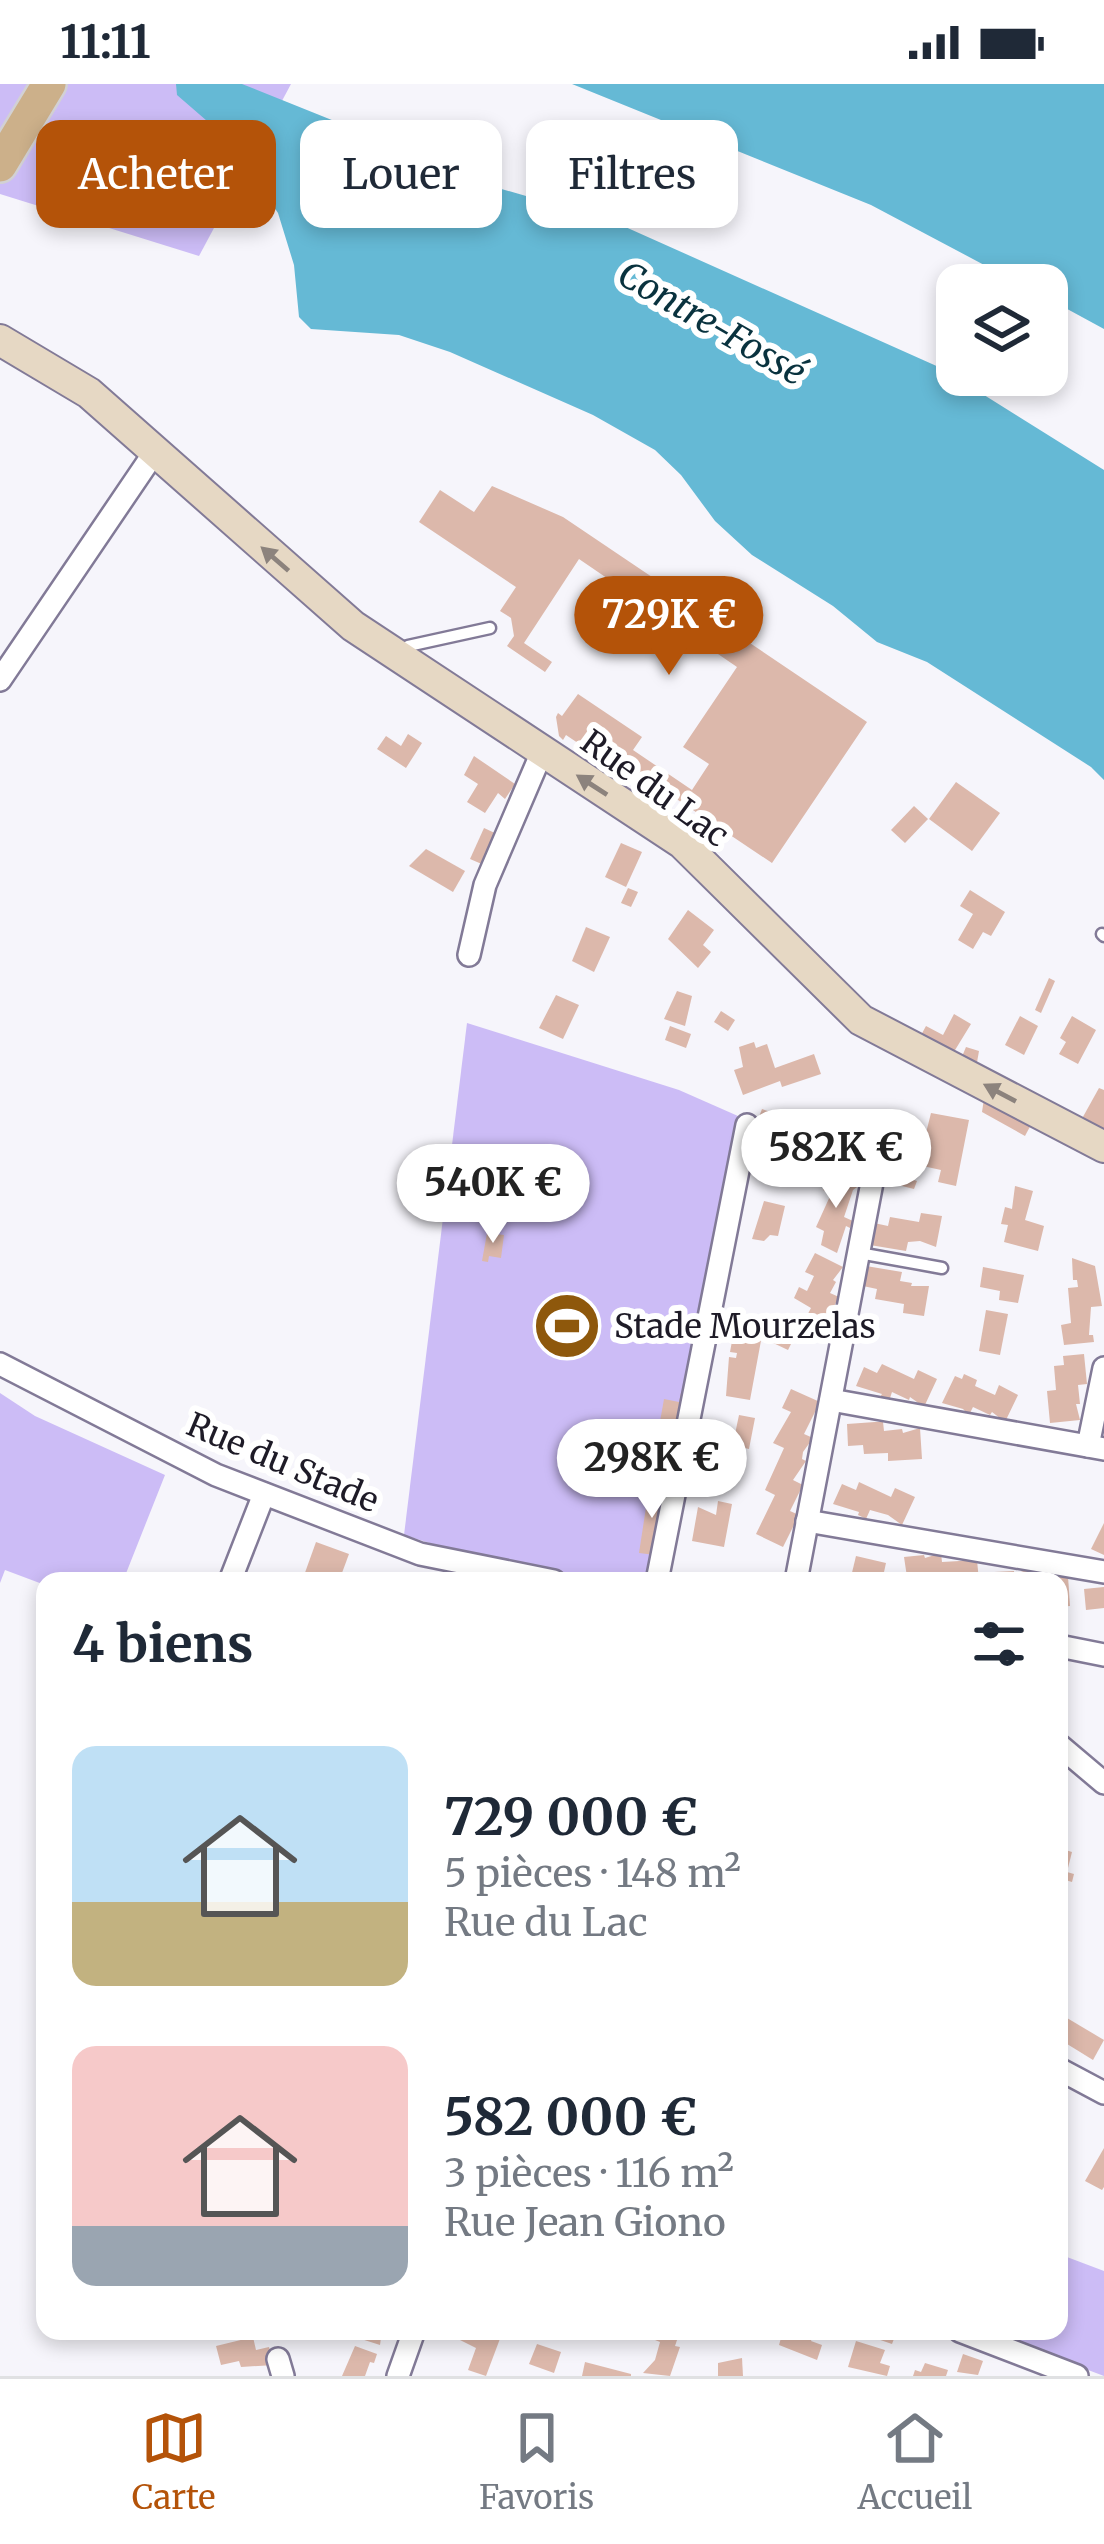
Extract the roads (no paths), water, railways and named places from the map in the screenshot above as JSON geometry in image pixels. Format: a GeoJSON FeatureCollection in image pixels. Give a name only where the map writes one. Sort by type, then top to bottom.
{"type":"FeatureCollection","features":[{"type":"Feature","properties":{"kind":"main road"},"geometry":{"type":"LineString","coordinates":[[0,165],[49,84]]}},
{"type":"Feature","properties":{"kind":"street","name":"Rue du Lac"},"geometry":{"type":"LineString","coordinates":[[0,340],[89,393],[353,626],[682,844],[861,1020],[1104,1147]]}},
{"type":"Feature","properties":{"kind":"street"},"geometry":{"type":"LineString","coordinates":[[0,680],[154,453]]}},
{"type":"Feature","properties":{"kind":"street"},"geometry":{"type":"LineString","coordinates":[[469,955],[484,885],[542,752]]}},
{"type":"Feature","properties":{"kind":"street"},"geometry":{"type":"LineString","coordinates":[[659,1572],[747,1125]]}},
{"type":"Feature","properties":{"kind":"street"},"geometry":{"type":"LineString","coordinates":[[798,1572],[874,1172]]}},
{"type":"Feature","properties":{"kind":"street","name":"Rue du Stade"},"geometry":{"type":"LineString","coordinates":[[0,1364],[216,1475],[420,1554],[509,1572]]}},
{"type":"Feature","properties":{"kind":"street"},"geometry":{"type":"LineString","coordinates":[[831,1400],[1096,1448],[1104,1368]]}},
{"type":"Feature","properties":{"kind":"street"},"geometry":{"type":"LineString","coordinates":[[234,1572],[264,1494]]}},
{"type":"Feature","properties":{"kind":"street"},"geometry":{"type":"LineString","coordinates":[[807,1521],[1104,1573]]}},
{"type":"Feature","properties":{"kind":"street"},"geometry":{"type":"LineString","coordinates":[[1068,1648],[1104,1655]]}},
{"type":"Feature","properties":{"kind":"street"},"geometry":{"type":"LineString","coordinates":[[1068,1753],[1104,1783]]}},
{"type":"Feature","properties":{"kind":"street"},"geometry":{"type":"LineString","coordinates":[[1068,2074],[1104,2093]]}},
{"type":"Feature","properties":{"kind":"street"},"geometry":{"type":"LineString","coordinates":[[398,2376],[411,2340]]}},
{"type":"Feature","properties":{"kind":"street"},"geometry":{"type":"LineString","coordinates":[[983,2340],[1077,2376]]}},
{"type":"Feature","properties":{"kind":"lane"},"geometry":{"type":"LineString","coordinates":[[396,656],[408,646],[490,628]]}},
{"type":"Feature","properties":{"kind":"lane"},"geometry":{"type":"LineString","coordinates":[[859,1253],[942,1268]]}},
{"type":"Feature","properties":{"kind":"water","name":"Contre-Fossé"},"geometry":{"type":"Polygon","coordinates":[[[176,84],[242,84],[332,120],[300,120],[300,228],[502,228],[502,189],[526,196],[526,228],[628,228],[936,366],[936,396],[986,396],[1104,470],[1104,780],[1091,767],[927,662],[877,642],[833,606],[752,555],[715,521],[681,475],[655,450],[593,415],[450,352],[399,335],[311,329],[299,317],[294,265],[276,210],[276,120],[206,120],[177,95],[176,84]]]}},
{"type":"Feature","properties":{"kind":"water"},"geometry":{"type":"Polygon","coordinates":[[[572,84],[1104,84],[1104,329],[1068,309],[1068,264],[982,264],[871,205],[738,151],[738,120],[661,120],[572,84]]]}},
{"type":"Feature","properties":{"kind":"place","name":"Stade Mourzelas"},"geometry":{"type":"Point","coordinates":[567,1326]}}]}
